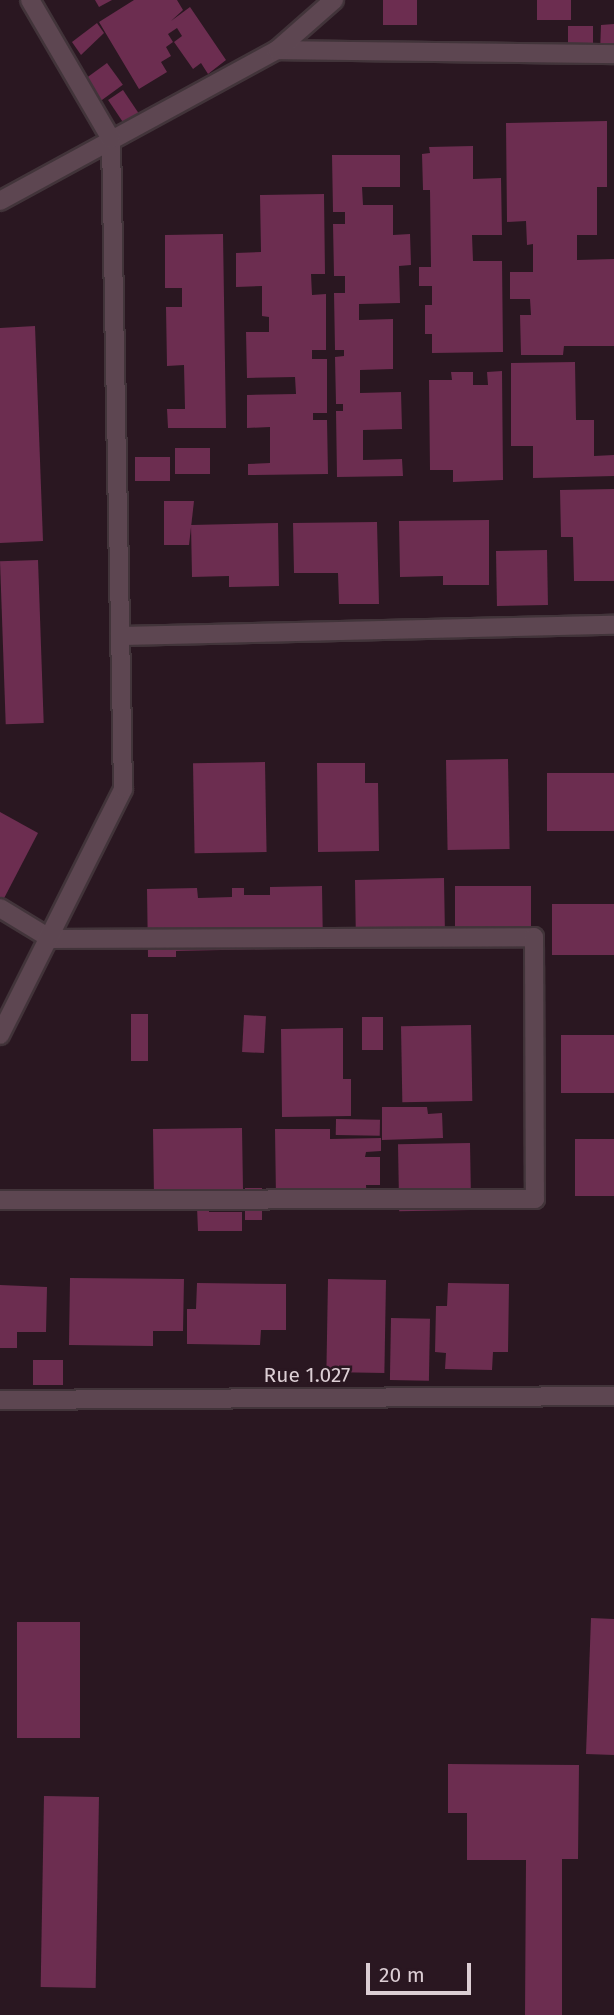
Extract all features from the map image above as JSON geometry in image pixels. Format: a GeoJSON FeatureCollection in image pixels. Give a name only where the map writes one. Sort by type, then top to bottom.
{"type":"FeatureCollection","features":[{"type":"Feature","properties":{"kind":"street"},"geometry":{"type":"LineString","coordinates":[[0,1035],[51,939],[122,789],[111,139],[30,0]]}},
{"type":"Feature","properties":{"kind":"street"},"geometry":{"type":"LineString","coordinates":[[0,201],[277,50],[334,0]]}},
{"type":"Feature","properties":{"kind":"street"},"geometry":{"type":"LineString","coordinates":[[277,50],[614,54]]}},
{"type":"Feature","properties":{"kind":"street"},"geometry":{"type":"LineString","coordinates":[[120,636],[614,625]]}},
{"type":"Feature","properties":{"kind":"street"},"geometry":{"type":"LineString","coordinates":[[0,908],[51,939],[534,937],[535,1199],[0,1200]]}},
{"type":"Feature","properties":{"kind":"street","name":"Rue 1.027"},"geometry":{"type":"LineString","coordinates":[[0,1400],[614,1396]]}},
{"type":"Feature","properties":{"kind":"building"},"geometry":{"type":"Polygon","coordinates":[[[95,0],[112,0],[99,7],[95,0]]]}},
{"type":"Feature","properties":{"kind":"building"},"geometry":{"type":"Polygon","coordinates":[[[134,0],[177,0],[183,10],[171,21],[190,7],[226,60],[208,74],[201,63],[193,69],[174,42],[182,36],[177,28],[168,34],[173,42],[166,47],[171,56],[161,62],[167,72],[139,89],[99,22],[134,0]]]}},
{"type":"Feature","properties":{"kind":"building"},"geometry":{"type":"Polygon","coordinates":[[[383,0],[417,0],[417,25],[383,25],[383,0]]]}},
{"type":"Feature","properties":{"kind":"building"},"geometry":{"type":"Polygon","coordinates":[[[537,0],[571,0],[571,20],[537,20],[537,0]]]}},
{"type":"Feature","properties":{"kind":"building"},"geometry":{"type":"Polygon","coordinates":[[[97,23],[104,33],[81,55],[72,42],[97,23]]]}},
{"type":"Feature","properties":{"kind":"building"},"geometry":{"type":"Polygon","coordinates":[[[614,24],[614,52],[600,53],[601,25],[614,24]]]}},
{"type":"Feature","properties":{"kind":"building"},"geometry":{"type":"Polygon","coordinates":[[[568,26],[593,26],[593,53],[568,53],[568,26]]]}},
{"type":"Feature","properties":{"kind":"building"},"geometry":{"type":"Polygon","coordinates":[[[107,63],[123,85],[100,101],[84,79],[107,63]]]}},
{"type":"Feature","properties":{"kind":"building"},"geometry":{"type":"Polygon","coordinates":[[[123,90],[147,126],[132,136],[108,100],[123,90]]]}},
{"type":"Feature","properties":{"kind":"building"},"geometry":{"type":"Polygon","coordinates":[[[607,121],[607,187],[597,187],[597,235],[577,235],[577,260],[614,259],[614,346],[564,346],[563,355],[521,355],[520,315],[531,315],[530,299],[510,299],[510,272],[533,272],[533,244],[527,245],[526,221],[507,222],[506,123],[607,121]]]}},
{"type":"Feature","properties":{"kind":"building"},"geometry":{"type":"Polygon","coordinates":[[[473,146],[473,179],[501,178],[502,235],[472,235],[473,261],[502,261],[503,352],[432,353],[432,334],[425,334],[425,305],[432,305],[432,286],[419,286],[419,267],[431,267],[430,190],[423,190],[422,154],[430,153],[429,147],[473,146]]]}},
{"type":"Feature","properties":{"kind":"building"},"geometry":{"type":"Polygon","coordinates":[[[332,155],[400,155],[400,187],[362,187],[363,205],[393,205],[393,235],[410,234],[411,265],[399,266],[400,303],[359,304],[359,320],[393,319],[393,369],[360,370],[360,393],[401,392],[402,429],[363,430],[363,460],[402,459],[403,476],[337,477],[336,411],[343,411],[343,404],[336,404],[335,357],[344,356],[344,350],[335,350],[334,293],[345,293],[345,276],[334,276],[333,224],[345,224],[345,212],[333,212],[332,155]]]}},
{"type":"Feature","properties":{"kind":"building"},"geometry":{"type":"Polygon","coordinates":[[[324,194],[325,274],[311,274],[312,295],[326,294],[326,350],[312,350],[312,359],[327,359],[327,413],[313,413],[313,420],[327,420],[328,474],[248,475],[248,464],[270,463],[270,427],[247,428],[247,395],[296,394],[295,377],[247,378],[246,332],[269,332],[269,317],[262,316],[262,286],[236,287],[236,253],[261,252],[260,195],[324,194]]]}},
{"type":"Feature","properties":{"kind":"building"},"geometry":{"type":"Polygon","coordinates":[[[223,234],[226,428],[168,428],[167,409],[185,409],[184,365],[167,366],[166,307],[182,307],[182,288],[165,288],[165,235],[223,234]]]}},
{"type":"Feature","properties":{"kind":"building"},"geometry":{"type":"Polygon","coordinates":[[[35,326],[43,541],[0,543],[0,328],[35,326]]]}},
{"type":"Feature","properties":{"kind":"building"},"geometry":{"type":"Polygon","coordinates":[[[575,362],[576,420],[594,420],[594,456],[614,455],[614,476],[533,478],[533,446],[511,446],[511,363],[575,362]]]}},
{"type":"Feature","properties":{"kind":"building"},"geometry":{"type":"Polygon","coordinates":[[[502,371],[503,480],[453,482],[453,470],[430,470],[429,380],[452,380],[451,372],[473,372],[473,385],[488,385],[487,372],[502,371]]]}},
{"type":"Feature","properties":{"kind":"building"},"geometry":{"type":"Polygon","coordinates":[[[175,448],[210,448],[210,474],[175,474],[175,448]]]}},
{"type":"Feature","properties":{"kind":"building"},"geometry":{"type":"Polygon","coordinates":[[[135,457],[170,457],[170,481],[135,481],[135,457]]]}},
{"type":"Feature","properties":{"kind":"building"},"geometry":{"type":"Polygon","coordinates":[[[614,489],[614,581],[574,581],[573,537],[561,537],[560,490],[614,489]]]}},
{"type":"Feature","properties":{"kind":"building"},"geometry":{"type":"Polygon","coordinates":[[[164,501],[194,501],[189,545],[164,545],[164,501]]]}},
{"type":"Feature","properties":{"kind":"building"},"geometry":{"type":"Polygon","coordinates":[[[489,520],[489,585],[443,585],[443,576],[400,577],[399,521],[489,520]]]}},
{"type":"Feature","properties":{"kind":"building"},"geometry":{"type":"Polygon","coordinates":[[[377,522],[379,604],[339,604],[338,573],[294,573],[293,523],[377,522]]]}},
{"type":"Feature","properties":{"kind":"building"},"geometry":{"type":"Polygon","coordinates":[[[278,523],[279,586],[229,587],[229,576],[192,577],[191,525],[278,523]]]}},
{"type":"Feature","properties":{"kind":"building"},"geometry":{"type":"Polygon","coordinates":[[[547,550],[548,605],[497,606],[496,551],[547,550]]]}},
{"type":"Feature","properties":{"kind":"building"},"geometry":{"type":"Polygon","coordinates":[[[38,560],[44,723],[6,724],[0,561],[38,560]]]}},
{"type":"Feature","properties":{"kind":"building"},"geometry":{"type":"Polygon","coordinates":[[[508,759],[510,849],[448,850],[446,760],[508,759]]]}},
{"type":"Feature","properties":{"kind":"building"},"geometry":{"type":"Polygon","coordinates":[[[265,762],[267,852],[195,853],[193,763],[265,762]]]}},
{"type":"Feature","properties":{"kind":"building"},"geometry":{"type":"Polygon","coordinates":[[[317,763],[365,763],[365,783],[378,783],[379,851],[318,852],[317,763]]]}},
{"type":"Feature","properties":{"kind":"building"},"geometry":{"type":"Polygon","coordinates":[[[547,773],[614,773],[614,831],[547,831],[547,773]]]}},
{"type":"Feature","properties":{"kind":"building"},"geometry":{"type":"Polygon","coordinates":[[[0,812],[38,833],[0,906],[0,812]]]}},
{"type":"Feature","properties":{"kind":"building"},"geometry":{"type":"Polygon","coordinates":[[[444,878],[445,936],[388,937],[388,946],[356,947],[355,880],[444,878]]]}},
{"type":"Feature","properties":{"kind":"building"},"geometry":{"type":"Polygon","coordinates":[[[322,886],[323,948],[176,951],[176,957],[148,957],[147,889],[197,888],[198,898],[232,897],[232,888],[244,888],[244,895],[270,895],[270,887],[322,886]]]}},
{"type":"Feature","properties":{"kind":"building"},"geometry":{"type":"Polygon","coordinates":[[[455,886],[531,886],[531,935],[455,935],[455,886]]]}},
{"type":"Feature","properties":{"kind":"building"},"geometry":{"type":"Polygon","coordinates":[[[552,904],[614,904],[614,955],[552,955],[552,904]]]}},
{"type":"Feature","properties":{"kind":"building"},"geometry":{"type":"Polygon","coordinates":[[[131,1014],[148,1014],[148,1061],[131,1061],[131,1014]]]}},
{"type":"Feature","properties":{"kind":"building"},"geometry":{"type":"Polygon","coordinates":[[[244,1015],[266,1016],[264,1053],[242,1052],[244,1015]]]}},
{"type":"Feature","properties":{"kind":"building"},"geometry":{"type":"Polygon","coordinates":[[[362,1017],[383,1017],[383,1050],[362,1050],[362,1017]]]}},
{"type":"Feature","properties":{"kind":"building"},"geometry":{"type":"Polygon","coordinates":[[[471,1025],[472,1101],[402,1102],[401,1026],[471,1025]]]}},
{"type":"Feature","properties":{"kind":"building"},"geometry":{"type":"Polygon","coordinates":[[[343,1028],[343,1079],[351,1079],[351,1116],[282,1117],[281,1029],[343,1028]]]}},
{"type":"Feature","properties":{"kind":"building"},"geometry":{"type":"Polygon","coordinates":[[[561,1035],[614,1035],[614,1093],[561,1093],[561,1035]]]}},
{"type":"Feature","properties":{"kind":"building"},"geometry":{"type":"Polygon","coordinates":[[[382,1107],[427,1107],[428,1114],[442,1113],[443,1138],[382,1140],[382,1107]]]}},
{"type":"Feature","properties":{"kind":"building"},"geometry":{"type":"Polygon","coordinates":[[[336,1119],[380,1120],[380,1136],[336,1135],[336,1119]]]}},
{"type":"Feature","properties":{"kind":"building"},"geometry":{"type":"Polygon","coordinates":[[[242,1128],[243,1190],[224,1190],[224,1197],[154,1198],[153,1129],[242,1128]]]}},
{"type":"Feature","properties":{"kind":"building"},"geometry":{"type":"Polygon","coordinates":[[[275,1129],[330,1129],[330,1139],[381,1138],[381,1151],[366,1152],[365,1157],[380,1157],[380,1185],[366,1185],[367,1203],[276,1199],[275,1129]]]}},
{"type":"Feature","properties":{"kind":"building"},"geometry":{"type":"Polygon","coordinates":[[[575,1139],[614,1139],[614,1196],[575,1196],[575,1139]]]}},
{"type":"Feature","properties":{"kind":"building"},"geometry":{"type":"Polygon","coordinates":[[[470,1143],[471,1210],[399,1211],[398,1144],[470,1143]]]}},
{"type":"Feature","properties":{"kind":"building"},"geometry":{"type":"Polygon","coordinates":[[[245,1188],[262,1188],[262,1220],[245,1220],[245,1188]]]}},
{"type":"Feature","properties":{"kind":"building"},"geometry":{"type":"Polygon","coordinates":[[[197,1207],[209,1207],[209,1212],[242,1212],[242,1231],[198,1231],[197,1207]]]}},
{"type":"Feature","properties":{"kind":"building"},"geometry":{"type":"Polygon","coordinates":[[[70,1278],[184,1279],[183,1331],[153,1331],[153,1346],[69,1345],[70,1278]]]}},
{"type":"Feature","properties":{"kind":"building"},"geometry":{"type":"Polygon","coordinates":[[[328,1279],[386,1280],[384,1373],[326,1372],[328,1279]]]}},
{"type":"Feature","properties":{"kind":"building"},"geometry":{"type":"Polygon","coordinates":[[[197,1283],[286,1284],[286,1330],[261,1330],[260,1345],[187,1344],[187,1309],[196,1309],[197,1283]]]}},
{"type":"Feature","properties":{"kind":"building"},"geometry":{"type":"Polygon","coordinates":[[[448,1283],[509,1284],[508,1352],[493,1352],[492,1370],[445,1369],[446,1353],[435,1352],[436,1306],[447,1306],[448,1283]]]}},
{"type":"Feature","properties":{"kind":"building"},"geometry":{"type":"Polygon","coordinates":[[[0,1285],[47,1287],[46,1332],[17,1332],[17,1348],[0,1348],[0,1285]]]}},
{"type":"Feature","properties":{"kind":"building"},"geometry":{"type":"Polygon","coordinates":[[[391,1318],[430,1319],[429,1381],[390,1380],[391,1318]]]}},
{"type":"Feature","properties":{"kind":"building"},"geometry":{"type":"Polygon","coordinates":[[[33,1360],[63,1360],[63,1385],[33,1385],[33,1360]]]}},
{"type":"Feature","properties":{"kind":"building"},"geometry":{"type":"Polygon","coordinates":[[[591,1618],[614,1619],[614,1755],[586,1754],[591,1618]]]}},
{"type":"Feature","properties":{"kind":"building"},"geometry":{"type":"Polygon","coordinates":[[[17,1622],[80,1622],[80,1738],[17,1738],[17,1622]]]}},
{"type":"Feature","properties":{"kind":"building"},"geometry":{"type":"Polygon","coordinates":[[[448,1764],[579,1765],[578,1859],[562,1859],[562,2015],[525,2015],[526,1860],[467,1860],[467,1813],[448,1813],[448,1764]]]}},
{"type":"Feature","properties":{"kind":"building"},"geometry":{"type":"Polygon","coordinates":[[[44,1796],[99,1797],[96,1988],[41,1987],[44,1796]]]}}]}
